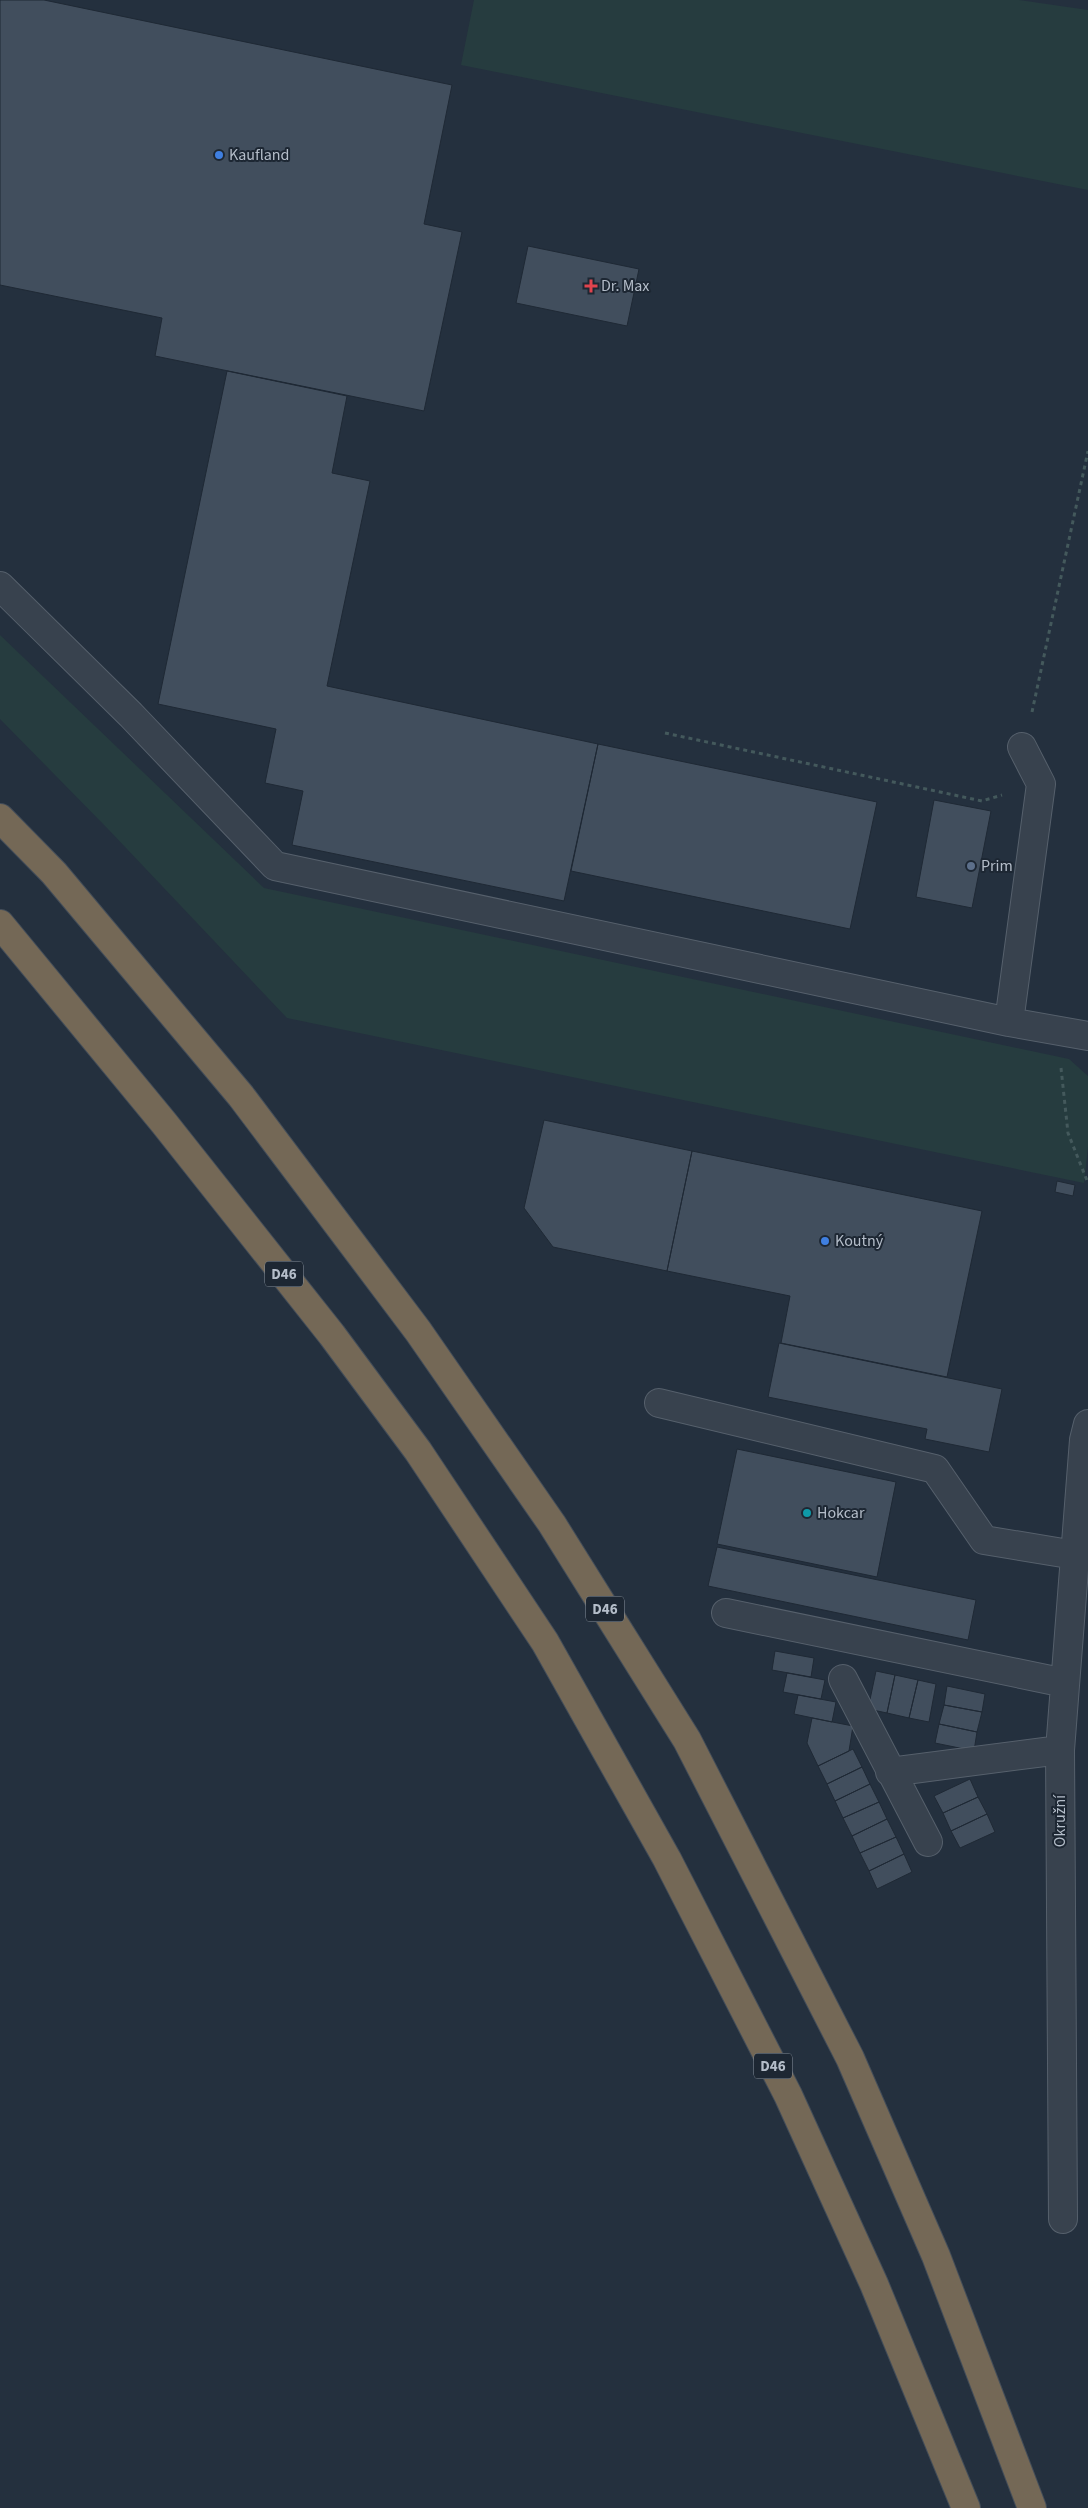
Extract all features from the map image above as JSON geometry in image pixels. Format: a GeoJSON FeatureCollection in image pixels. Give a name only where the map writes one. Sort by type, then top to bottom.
{"type":"FeatureCollection","features":[{"type":"Feature","properties":{"kind":"highway","name":"D46"},"geometry":{"type":"LineString","coordinates":[[0,818],[54,873],[241,1096],[418,1331],[552,1524],[687,1740],[850,2058],[936,2256],[1032,2508]]}},
{"type":"Feature","properties":{"kind":"highway","name":"D46"},"geometry":{"type":"LineString","coordinates":[[0,924],[164,1123],[332,1335],[418,1452],[545,1642],[667,1859],[788,2095],[874,2284],[966,2508]]}},
{"type":"Feature","properties":{"kind":"street"},"geometry":{"type":"LineString","coordinates":[[0,586],[131,715],[275,866],[1009,1022],[1088,1036]]}},
{"type":"Feature","properties":{"kind":"street"},"geometry":{"type":"LineString","coordinates":[[1009,1022],[1040,784],[1022,749]]}},
{"type":"Feature","properties":{"kind":"street"},"geometry":{"type":"LineString","coordinates":[[658,1404],[935,1469],[984,1540],[1075,1555]]}},
{"type":"Feature","properties":{"kind":"street","name":"Okružní"},"geometry":{"type":"LineString","coordinates":[[1063,2219],[1060,1750],[1065,1683],[1079,1632],[1075,1555],[1084,1440],[1088,1424]]}},
{"type":"Feature","properties":{"kind":"street"},"geometry":{"type":"LineString","coordinates":[[726,1614],[1065,1683]]}},
{"type":"Feature","properties":{"kind":"street"},"geometry":{"type":"LineString","coordinates":[[843,1679],[928,1842]]}},
{"type":"Feature","properties":{"kind":"street"},"geometry":{"type":"LineString","coordinates":[[890,1772],[1060,1750]]}},
{"type":"Feature","properties":{"kind":"path"},"geometry":{"type":"LineString","coordinates":[[665,733],[982,801],[997,798],[1010,791],[1019,775],[1022,749],[1088,451]]}},
{"type":"Feature","properties":{"kind":"path"},"geometry":{"type":"LineString","coordinates":[[1060,1066],[1068,1133],[1088,1184]]}},
{"type":"Feature","properties":{"kind":"green space"},"geometry":{"type":"Polygon","coordinates":[[[474,0],[1019,0],[1088,10],[1088,190],[461,65],[474,0]]]}},
{"type":"Feature","properties":{"kind":"green space"},"geometry":{"type":"Polygon","coordinates":[[[0,635],[264,888],[1069,1059],[1088,1076],[1088,1147],[1084,1183],[287,1018],[109,830],[0,719],[0,635]]]}},
{"type":"Feature","properties":{"kind":"building","name":"Kaufland"},"geometry":{"type":"Polygon","coordinates":[[[0,0],[44,0],[452,85],[424,224],[462,232],[424,411],[155,356],[162,318],[0,285],[0,0]]]}},
{"type":"Feature","properties":{"kind":"building"},"geometry":{"type":"Polygon","coordinates":[[[528,246],[639,269],[627,326],[516,303],[528,246]]]}},
{"type":"Feature","properties":{"kind":"building"},"geometry":{"type":"Polygon","coordinates":[[[227,371],[347,396],[332,473],[370,481],[327,686],[598,744],[564,901],[292,845],[303,791],[265,783],[276,729],[158,704],[227,371]]]}},
{"type":"Feature","properties":{"kind":"building"},"geometry":{"type":"Polygon","coordinates":[[[598,744],[877,802],[850,929],[571,871],[598,744]]]}},
{"type":"Feature","properties":{"kind":"building"},"geometry":{"type":"Polygon","coordinates":[[[934,800],[991,811],[972,908],[916,897],[934,800]]]}},
{"type":"Feature","properties":{"kind":"building"},"geometry":{"type":"Polygon","coordinates":[[[544,1120],[692,1151],[667,1271],[553,1247],[524,1208],[544,1120]]]}},
{"type":"Feature","properties":{"kind":"building","name":"Koutný"},"geometry":{"type":"Polygon","coordinates":[[[692,1151],[982,1211],[947,1377],[781,1343],[790,1296],[667,1271],[692,1151]]]}},
{"type":"Feature","properties":{"kind":"building"},"geometry":{"type":"Polygon","coordinates":[[[1057,1181],[1075,1185],[1073,1196],[1055,1192],[1057,1181]]]}},
{"type":"Feature","properties":{"kind":"building"},"geometry":{"type":"Polygon","coordinates":[[[779,1343],[1002,1389],[989,1452],[925,1439],[927,1429],[768,1397],[779,1343]]]}},
{"type":"Feature","properties":{"kind":"building","name":"Hokcar"},"geometry":{"type":"Polygon","coordinates":[[[737,1449],[896,1482],[877,1577],[717,1544],[737,1449]]]}},
{"type":"Feature","properties":{"kind":"building"},"geometry":{"type":"Polygon","coordinates":[[[717,1547],[976,1600],[968,1640],[708,1586],[717,1547]]]}},
{"type":"Feature","properties":{"kind":"building"},"geometry":{"type":"Polygon","coordinates":[[[775,1651],[814,1658],[811,1677],[772,1670],[775,1651]]]}},
{"type":"Feature","properties":{"kind":"building"},"geometry":{"type":"Polygon","coordinates":[[[876,1671],[895,1675],[887,1713],[868,1709],[876,1671]]]}},
{"type":"Feature","properties":{"kind":"building"},"geometry":{"type":"Polygon","coordinates":[[[787,1673],[825,1680],[821,1699],[783,1692],[787,1673]]]}},
{"type":"Feature","properties":{"kind":"building"},"geometry":{"type":"Polygon","coordinates":[[[895,1675],[918,1680],[909,1718],[887,1713],[895,1675]]]}},
{"type":"Feature","properties":{"kind":"building"},"geometry":{"type":"Polygon","coordinates":[[[918,1680],[936,1684],[929,1722],[909,1718],[918,1680]]]}},
{"type":"Feature","properties":{"kind":"building"},"geometry":{"type":"Polygon","coordinates":[[[947,1686],[985,1694],[982,1712],[944,1705],[947,1686]]]}},
{"type":"Feature","properties":{"kind":"building"},"geometry":{"type":"Polygon","coordinates":[[[798,1695],[836,1702],[832,1722],[794,1714],[798,1695]]]}},
{"type":"Feature","properties":{"kind":"building"},"geometry":{"type":"Polygon","coordinates":[[[944,1705],[982,1712],[977,1732],[939,1724],[944,1705]]]}},
{"type":"Feature","properties":{"kind":"building"},"geometry":{"type":"Polygon","coordinates":[[[812,1718],[853,1726],[849,1751],[818,1766],[807,1743],[812,1718]]]}},
{"type":"Feature","properties":{"kind":"building"},"geometry":{"type":"Polygon","coordinates":[[[939,1724],[977,1732],[974,1751],[935,1743],[939,1724]]]}},
{"type":"Feature","properties":{"kind":"building"},"geometry":{"type":"Polygon","coordinates":[[[853,1749],[862,1767],[827,1784],[818,1766],[853,1749]]]}},
{"type":"Feature","properties":{"kind":"building"},"geometry":{"type":"Polygon","coordinates":[[[862,1767],[870,1784],[835,1801],[827,1784],[862,1767]]]}},
{"type":"Feature","properties":{"kind":"building"},"geometry":{"type":"Polygon","coordinates":[[[970,1779],[978,1797],[943,1813],[934,1796],[970,1779]]]}},
{"type":"Feature","properties":{"kind":"building"},"geometry":{"type":"Polygon","coordinates":[[[870,1784],[879,1802],[843,1818],[835,1801],[870,1784]]]}},
{"type":"Feature","properties":{"kind":"building"},"geometry":{"type":"Polygon","coordinates":[[[978,1797],[987,1814],[951,1831],[943,1813],[978,1797]]]}},
{"type":"Feature","properties":{"kind":"building"},"geometry":{"type":"Polygon","coordinates":[[[879,1802],[887,1819],[852,1836],[843,1818],[879,1802]]]}},
{"type":"Feature","properties":{"kind":"building"},"geometry":{"type":"Polygon","coordinates":[[[987,1814],[995,1832],[960,1848],[951,1831],[987,1814]]]}},
{"type":"Feature","properties":{"kind":"building"},"geometry":{"type":"Polygon","coordinates":[[[887,1819],[896,1837],[860,1853],[852,1836],[887,1819]]]}},
{"type":"Feature","properties":{"kind":"building"},"geometry":{"type":"Polygon","coordinates":[[[896,1837],[904,1854],[869,1871],[860,1853],[896,1837]]]}},
{"type":"Feature","properties":{"kind":"building"},"geometry":{"type":"Polygon","coordinates":[[[904,1854],[912,1872],[877,1889],[869,1871],[904,1854]]]}},
{"type":"Feature","properties":{"kind":"place","name":"Kaufland"},"geometry":{"type":"Point","coordinates":[219,155]}},
{"type":"Feature","properties":{"kind":"place","name":"Dr. Max"},"geometry":{"type":"Point","coordinates":[591,286]}},
{"type":"Feature","properties":{"kind":"place","name":"Prim"},"geometry":{"type":"Point","coordinates":[971,866]}},
{"type":"Feature","properties":{"kind":"place","name":"Koutný"},"geometry":{"type":"Point","coordinates":[825,1241]}},
{"type":"Feature","properties":{"kind":"place","name":"Hokcar"},"geometry":{"type":"Point","coordinates":[807,1513]}}]}
